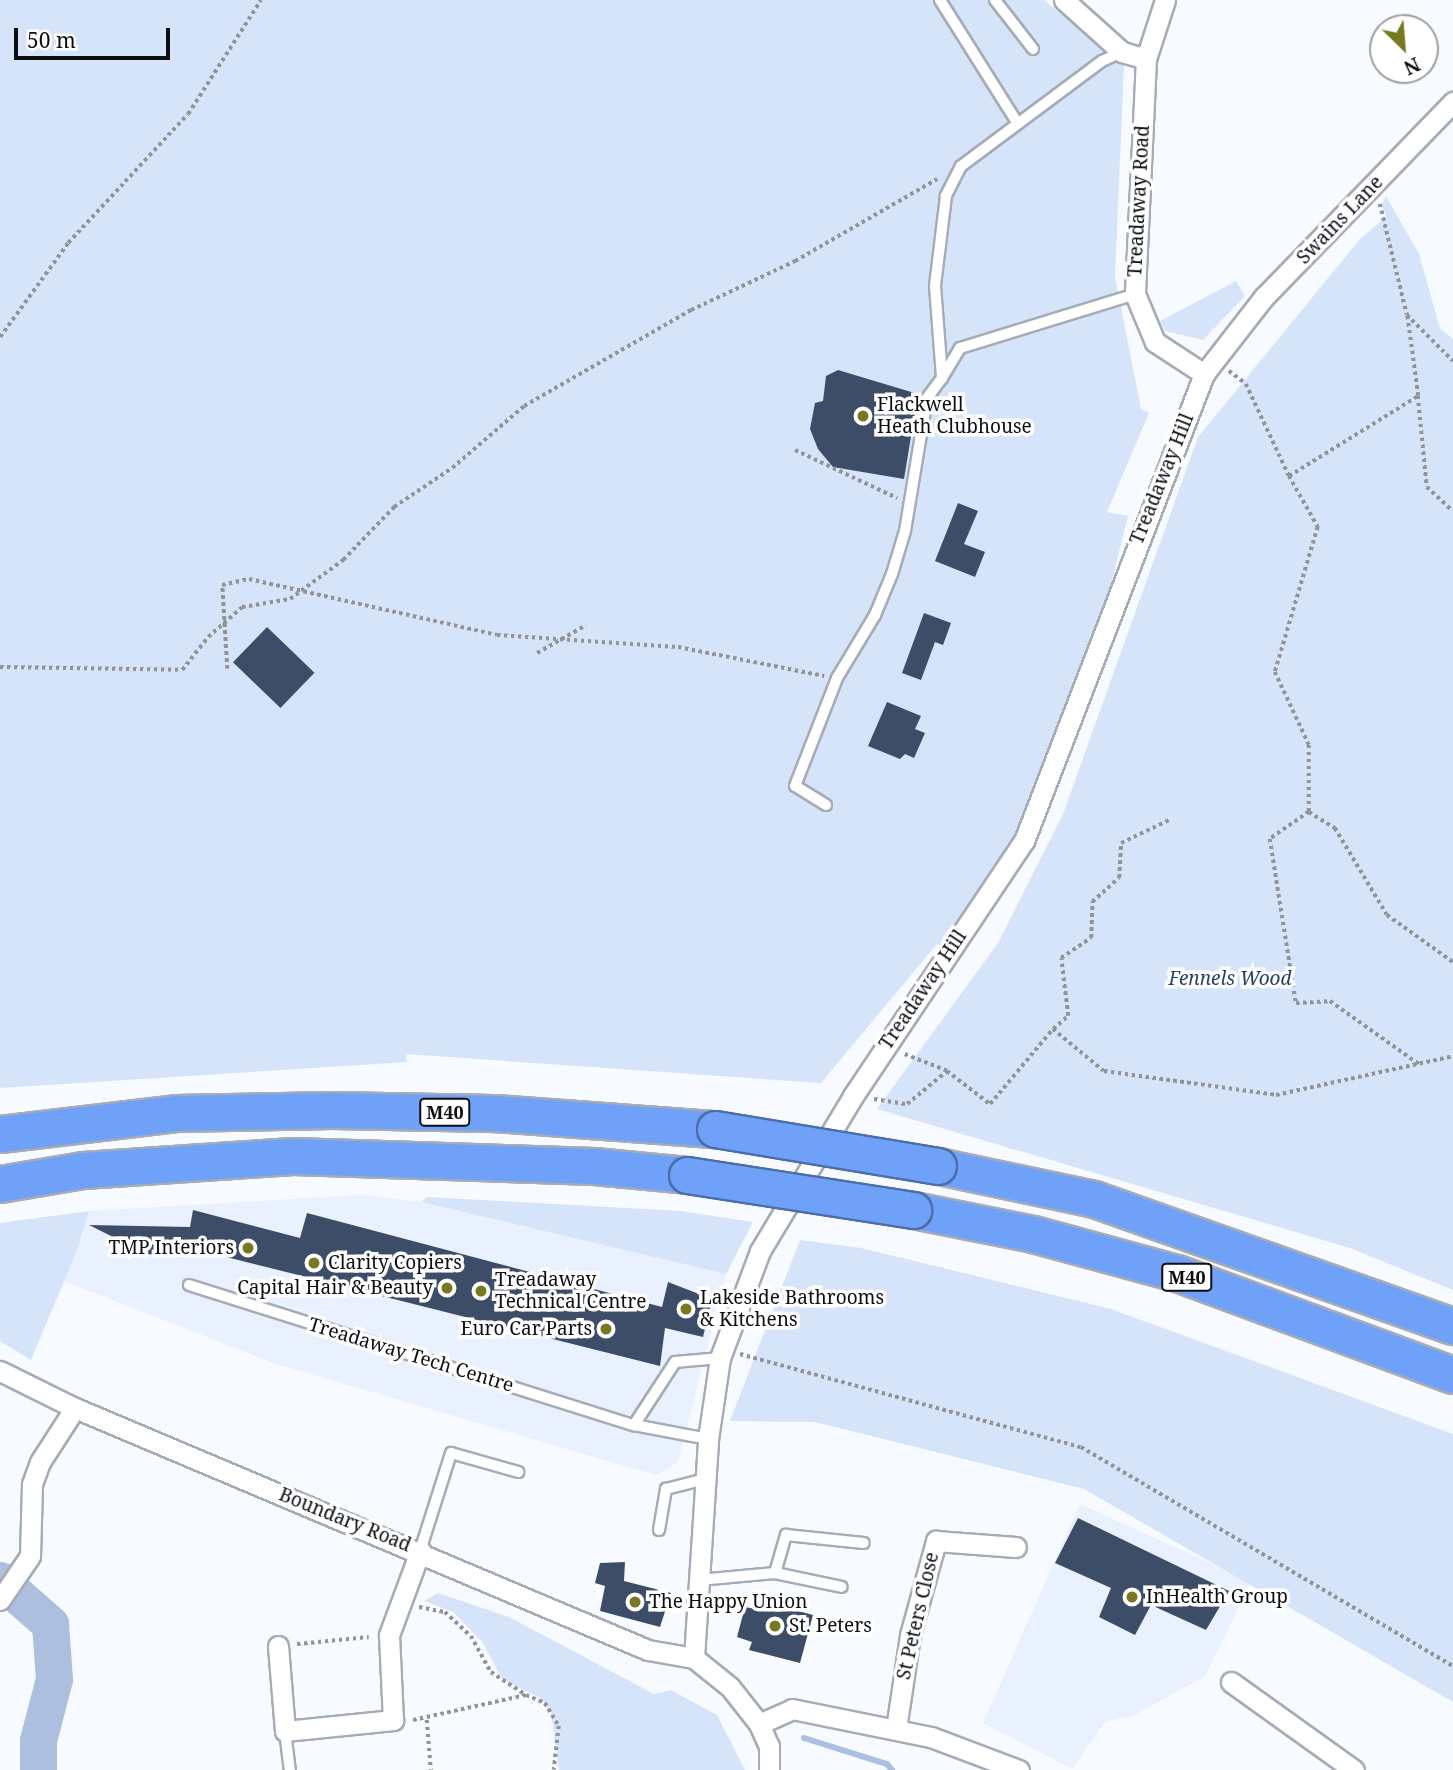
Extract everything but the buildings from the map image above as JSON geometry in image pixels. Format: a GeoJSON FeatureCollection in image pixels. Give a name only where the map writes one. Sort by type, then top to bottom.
{"type":"FeatureCollection","features":[{"type":"Feature","properties":{"kind":"highway","name":"M40"},"geometry":{"type":"LineString","coordinates":[[0,1134],[176,1113],[332,1110],[495,1114],[715,1129],[939,1166],[1094,1199],[1453,1326]]}},
{"type":"Feature","properties":{"kind":"highway","name":"M40"},"geometry":{"type":"LineString","coordinates":[[0,1184],[95,1169],[293,1156],[594,1166],[687,1175],[912,1210],[1032,1234],[1177,1273],[1453,1375]]}},
{"type":"Feature","properties":{"kind":"street"},"geometry":{"type":"LineString","coordinates":[[1065,0],[1122,52],[1146,59]]}},
{"type":"Feature","properties":{"kind":"street","name":"Treadaway Road"},"geometry":{"type":"LineString","coordinates":[[1164,0],[1146,59],[1135,295],[1155,342],[1204,374]]}},
{"type":"Feature","properties":{"kind":"street","name":"Swains Lane"},"geometry":{"type":"LineString","coordinates":[[1228,339],[1453,102]]}},
{"type":"Feature","properties":{"kind":"street","name":"Treadaway Hill"},"geometry":{"type":"LineString","coordinates":[[694,1658],[708,1439],[721,1353],[760,1251],[853,1096],[1024,841],[1204,374],[1228,339]]}},
{"type":"Feature","properties":{"kind":"street","name":"Boundary Road"},"geometry":{"type":"LineString","coordinates":[[0,1371],[75,1408],[420,1551],[648,1650],[694,1658]]}},
{"type":"Feature","properties":{"kind":"street"},"geometry":{"type":"LineString","coordinates":[[0,1600],[30,1556],[32,1484],[40,1462],[75,1408]]}},
{"type":"Feature","properties":{"kind":"street","name":"St Peters Close"},"geometry":{"type":"LineString","coordinates":[[896,1729],[910,1634],[936,1541],[1016,1547]]}},
{"type":"Feature","properties":{"kind":"street"},"geometry":{"type":"LineString","coordinates":[[278,1646],[285,1731],[393,1720],[389,1635],[398,1602],[420,1551]]}},
{"type":"Feature","properties":{"kind":"street"},"geometry":{"type":"LineString","coordinates":[[694,1658],[730,1687],[759,1724],[769,1746],[769,1770]]}},
{"type":"Feature","properties":{"kind":"street"},"geometry":{"type":"LineString","coordinates":[[1231,1682],[1354,1770]]}},
{"type":"Feature","properties":{"kind":"street"},"geometry":{"type":"LineString","coordinates":[[759,1724],[792,1709],[896,1729],[1019,1770]]}},
{"type":"Feature","properties":{"kind":"lane"},"geometry":{"type":"LineString","coordinates":[[940,0],[1018,124]]}},
{"type":"Feature","properties":{"kind":"lane"},"geometry":{"type":"LineString","coordinates":[[995,0],[1033,49]]}},
{"type":"Feature","properties":{"kind":"lane"},"geometry":{"type":"LineString","coordinates":[[942,378],[935,286],[946,196],[961,166],[1122,52]]}},
{"type":"Feature","properties":{"kind":"lane"},"geometry":{"type":"LineString","coordinates":[[826,805],[795,786],[837,678],[875,615],[905,531],[928,398],[960,348],[1135,295]]}},
{"type":"Feature","properties":{"kind":"lane","name":"Treadaway Tech Centre"},"geometry":{"type":"LineString","coordinates":[[189,1285],[634,1425],[708,1439]]}},
{"type":"Feature","properties":{"kind":"lane"},"geometry":{"type":"LineString","coordinates":[[634,1425],[675,1363],[721,1353]]}},
{"type":"Feature","properties":{"kind":"lane"},"geometry":{"type":"LineString","coordinates":[[420,1551],[451,1453],[517,1472]]}},
{"type":"Feature","properties":{"kind":"lane"},"geometry":{"type":"LineString","coordinates":[[659,1530],[666,1489],[705,1479]]}},
{"type":"Feature","properties":{"kind":"lane"},"geometry":{"type":"LineString","coordinates":[[775,1573],[786,1535],[864,1543]]}},
{"type":"Feature","properties":{"kind":"lane"},"geometry":{"type":"LineString","coordinates":[[699,1580],[775,1573],[842,1587]]}},
{"type":"Feature","properties":{"kind":"lane"},"geometry":{"type":"LineString","coordinates":[[285,1731],[290,1770]]}},
{"type":"Feature","properties":{"kind":"path"},"geometry":{"type":"LineString","coordinates":[[0,337],[68,243],[188,114],[261,0]]}},
{"type":"Feature","properties":{"kind":"path"},"geometry":{"type":"LineString","coordinates":[[0,667],[182,670],[222,624],[242,607],[290,599],[303,590],[343,560],[394,507],[452,468],[524,406],[691,310],[795,261],[961,166]]}},
{"type":"Feature","properties":{"kind":"path"},"geometry":{"type":"LineString","coordinates":[[1383,208],[1407,315],[1427,487],[1453,511]]}},
{"type":"Feature","properties":{"kind":"path"},"geometry":{"type":"LineString","coordinates":[[1407,315],[1453,361]]}},
{"type":"Feature","properties":{"kind":"path"},"geometry":{"type":"LineString","coordinates":[[1246,384],[1289,476],[1318,527],[1275,672],[1309,745],[1309,812]]}},
{"type":"Feature","properties":{"kind":"path"},"geometry":{"type":"LineString","coordinates":[[1289,476],[1418,396]]}},
{"type":"Feature","properties":{"kind":"path"},"geometry":{"type":"LineString","coordinates":[[795,450],[909,503]]}},
{"type":"Feature","properties":{"kind":"path"},"geometry":{"type":"LineString","coordinates":[[227,669],[222,624],[222,585],[249,579],[497,635],[678,647],[837,678]]}},
{"type":"Feature","properties":{"kind":"path"},"geometry":{"type":"LineString","coordinates":[[537,653],[586,625]]}},
{"type":"Feature","properties":{"kind":"path"},"geometry":{"type":"LineString","coordinates":[[1309,812],[1335,828],[1387,915],[1453,962]]}},
{"type":"Feature","properties":{"kind":"path"},"geometry":{"type":"LineString","coordinates":[[1309,812],[1270,839],[1296,1003],[1330,1001],[1420,1065]]}},
{"type":"Feature","properties":{"kind":"path"},"geometry":{"type":"LineString","coordinates":[[885,1047],[947,1071],[990,1104],[1053,1029],[1068,1016],[1060,958],[1091,938],[1093,902],[1119,878],[1121,843],[1171,819]]}},
{"type":"Feature","properties":{"kind":"path"},"geometry":{"type":"LineString","coordinates":[[1053,1029],[1104,1071],[1276,1095],[1453,1056]]}},
{"type":"Feature","properties":{"kind":"path"},"geometry":{"type":"LineString","coordinates":[[853,1096],[907,1104],[947,1071]]}},
{"type":"Feature","properties":{"kind":"path"},"geometry":{"type":"LineString","coordinates":[[721,1353],[1081,1447],[1453,1666]]}},
{"type":"Feature","properties":{"kind":"path"},"geometry":{"type":"LineString","coordinates":[[398,1602],[445,1612],[471,1636],[491,1672],[526,1695],[545,1703],[559,1726],[554,1770]]}},
{"type":"Feature","properties":{"kind":"path"},"geometry":{"type":"LineString","coordinates":[[278,1646],[389,1635]]}},
{"type":"Feature","properties":{"kind":"path"},"geometry":{"type":"LineString","coordinates":[[393,1720],[427,1719],[526,1695]]}},
{"type":"Feature","properties":{"kind":"path"},"geometry":{"type":"LineString","coordinates":[[427,1719],[431,1770]]}},
{"type":"Feature","properties":{"kind":"shaded area"},"geometry":{"type":"Polygon","coordinates":[[[363,1195],[421,1202],[726,1274],[678,1462],[656,1475],[273,1363],[64,1281],[89,1211],[363,1195]]]}},
{"type":"Feature","properties":{"kind":"shaded area"},"geometry":{"type":"Polygon","coordinates":[[[1080,1504],[1251,1582],[1205,1676],[1133,1716],[1106,1721],[1072,1769],[983,1723],[1080,1504]]]}},
{"type":"Feature","properties":{"kind":"green space"},"geometry":{"type":"Polygon","coordinates":[[[0,0],[1044,0],[1124,66],[1115,277],[1141,409],[1149,413],[1107,512],[1128,516],[1108,596],[1029,821],[946,948],[937,944],[821,1083],[406,1054],[407,1062],[0,1088],[0,0]]]}},
{"type":"Feature","properties":{"kind":"green space","name":"Fennels Wood"},"geometry":{"type":"Polygon","coordinates":[[[1386,196],[1419,254],[1440,328],[1453,339],[1453,1290],[1350,1248],[877,1109],[998,943],[1063,814],[1198,437],[1360,239],[1386,217],[1382,204],[1386,196]]]}},
{"type":"Feature","properties":{"kind":"green space"},"geometry":{"type":"Polygon","coordinates":[[[1236,281],[1245,296],[1203,340],[1165,331],[1160,321],[1236,281]]]}},
{"type":"Feature","properties":{"kind":"green space"},"geometry":{"type":"Polygon","coordinates":[[[427,1197],[680,1211],[753,1222],[726,1274],[421,1202],[427,1197]]]}},
{"type":"Feature","properties":{"kind":"green space"},"geometry":{"type":"Polygon","coordinates":[[[89,1211],[76,1253],[31,1360],[0,1341],[0,1223],[89,1211]]]}},
{"type":"Feature","properties":{"kind":"green space"},"geometry":{"type":"Polygon","coordinates":[[[800,1240],[861,1248],[1111,1309],[1453,1434],[1453,1702],[1084,1489],[815,1422],[730,1421],[800,1240]]]}},
{"type":"Feature","properties":{"kind":"green space"},"geometry":{"type":"Polygon","coordinates":[[[438,1593],[509,1617],[654,1694],[671,1690],[717,1715],[745,1770],[559,1770],[551,1712],[540,1698],[502,1679],[483,1643],[453,1612],[424,1601],[438,1593]]]}},
{"type":"Feature","properties":{"kind":"waterway"},"geometry":{"type":"LineString","coordinates":[[0,1580],[50,1624],[54,1679],[38,1740],[38,1770]]}},
{"type":"Feature","properties":{"kind":"waterway"},"geometry":{"type":"LineString","coordinates":[[804,1738],[887,1764],[892,1770]]}},
{"type":"Feature","properties":{"kind":"place","name":"Flackwell Heath Clubhouse"},"geometry":{"type":"Point","coordinates":[863,416]}},
{"type":"Feature","properties":{"kind":"place","name":"TMP Interiors"},"geometry":{"type":"Point","coordinates":[248,1248]}},
{"type":"Feature","properties":{"kind":"place","name":"Clarity Copiers"},"geometry":{"type":"Point","coordinates":[314,1263]}},
{"type":"Feature","properties":{"kind":"place","name":"Capital Hair & Beauty"},"geometry":{"type":"Point","coordinates":[447,1288]}},
{"type":"Feature","properties":{"kind":"place","name":"Treadaway Technical Centre"},"geometry":{"type":"Point","coordinates":[481,1291]}},
{"type":"Feature","properties":{"kind":"place","name":"Lakeside Bathrooms & Kitchens"},"geometry":{"type":"Point","coordinates":[686,1309]}},
{"type":"Feature","properties":{"kind":"place","name":"Euro Car Parts"},"geometry":{"type":"Point","coordinates":[606,1329]}},
{"type":"Feature","properties":{"kind":"place","name":"InHealth Group"},"geometry":{"type":"Point","coordinates":[1132,1597]}},
{"type":"Feature","properties":{"kind":"place","name":"The Happy Union"},"geometry":{"type":"Point","coordinates":[635,1602]}},
{"type":"Feature","properties":{"kind":"place","name":"St. Peters"},"geometry":{"type":"Point","coordinates":[775,1626]}}]}
